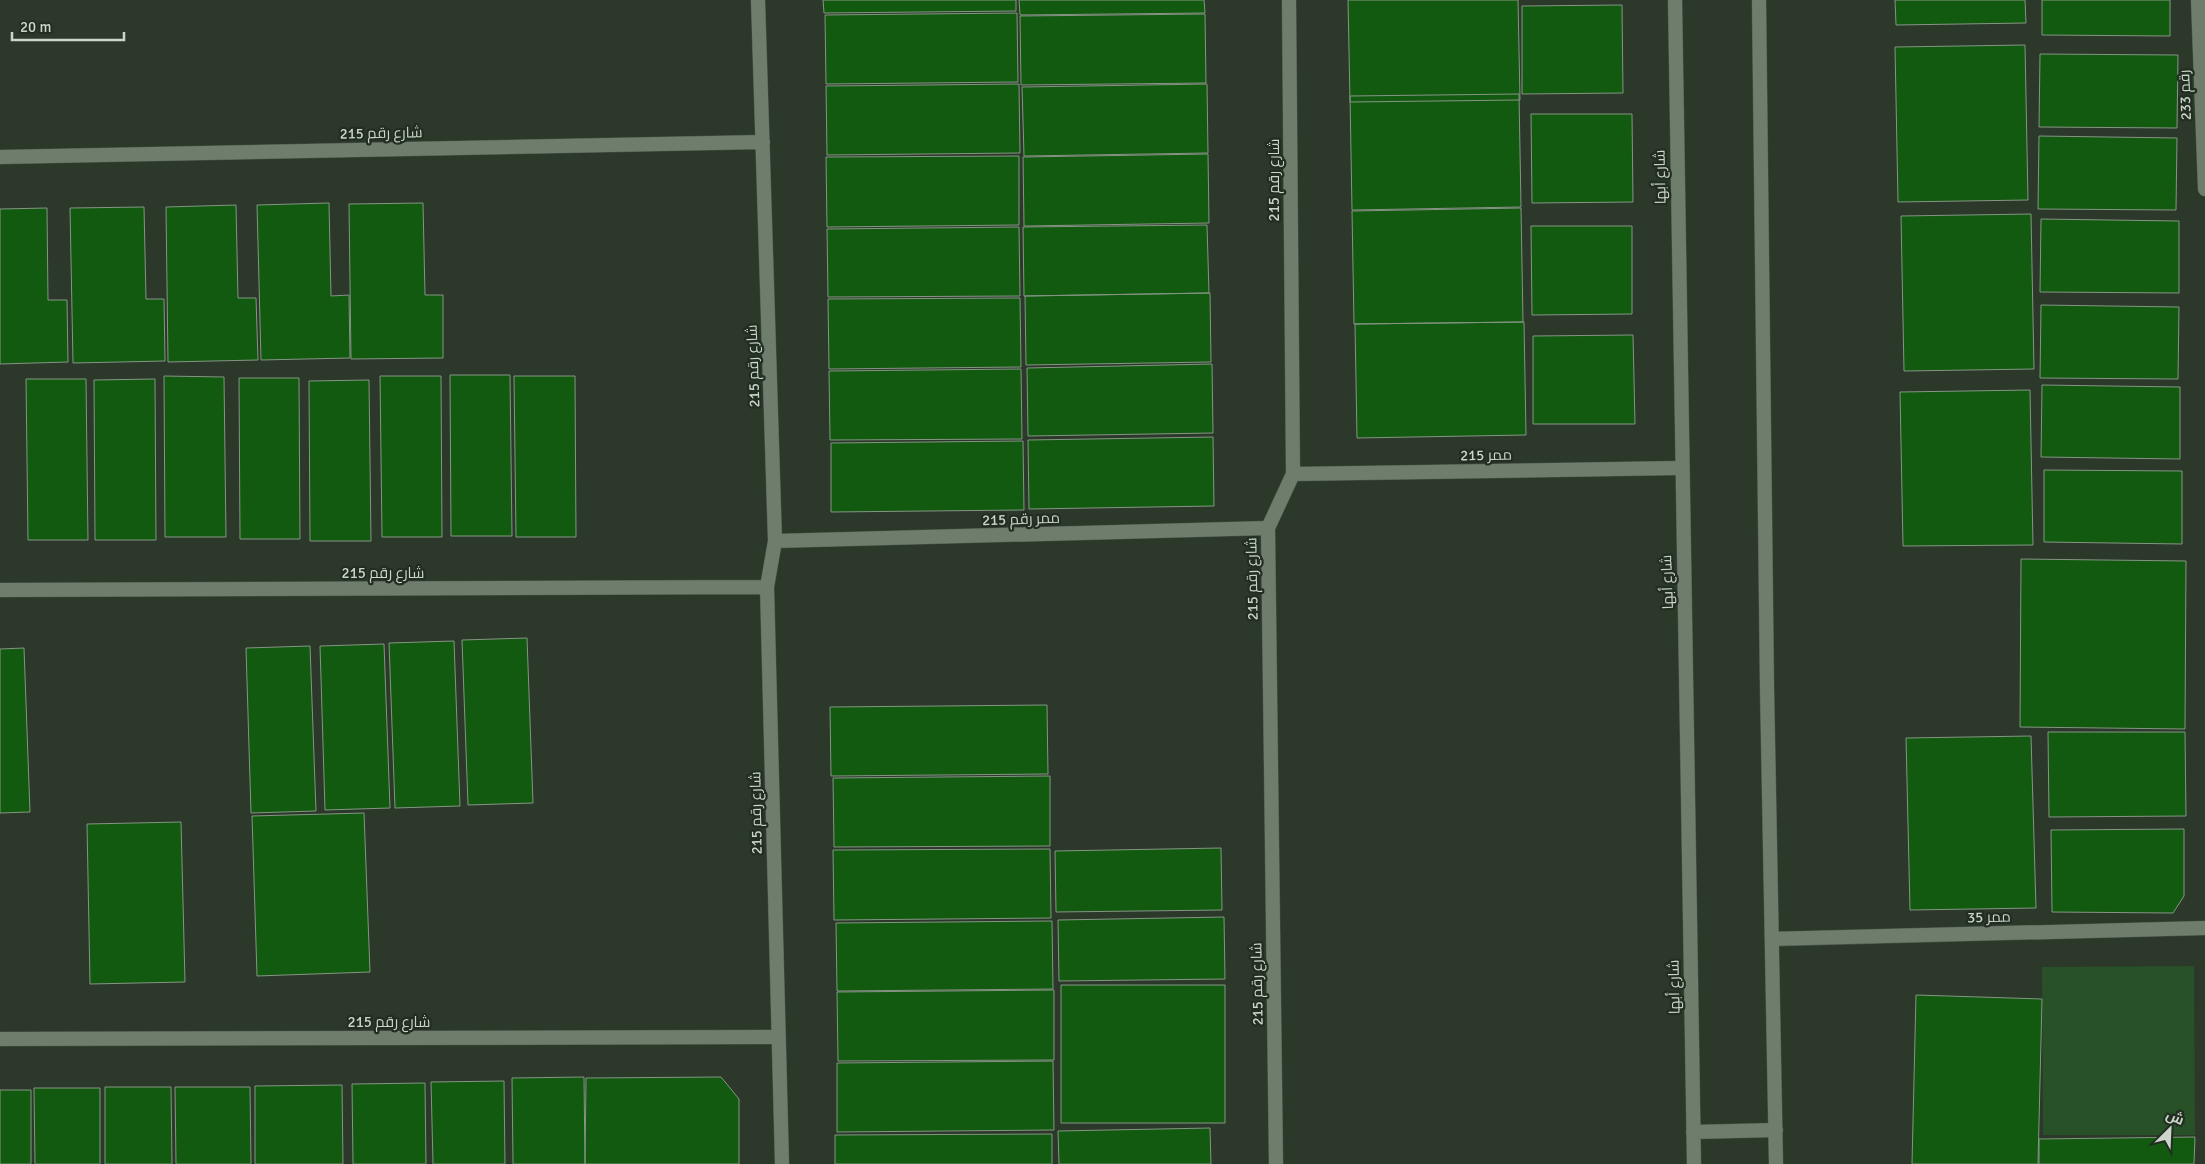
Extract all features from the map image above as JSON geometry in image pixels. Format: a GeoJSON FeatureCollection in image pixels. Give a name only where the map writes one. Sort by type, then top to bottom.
{"type":"FeatureCollection","features":[{"type":"Feature","properties":{"kind":"street","name":"شارع رقم 215"},"geometry":{"type":"LineString","coordinates":[[758,0],[775,542],[767,588],[782,1164]]}},
{"type":"Feature","properties":{"kind":"street","name":"شارع رقم 215"},"geometry":{"type":"LineString","coordinates":[[1276,1164],[1268,528],[1293,474],[1289,0]]}},
{"type":"Feature","properties":{"kind":"street","name":"شارع أبها"},"geometry":{"type":"LineString","coordinates":[[1675,0],[1680,468],[1694,1164]]}},
{"type":"Feature","properties":{"kind":"street"},"geometry":{"type":"LineString","coordinates":[[1759,0],[1767,687],[1776,1164]]}},
{"type":"Feature","properties":{"kind":"street","name":"رقم 233"},"geometry":{"type":"LineString","coordinates":[[2198,0],[2205,189]]}},
{"type":"Feature","properties":{"kind":"street","name":"شارع رقم 215"},"geometry":{"type":"LineString","coordinates":[[0,156],[762,142]]}},
{"type":"Feature","properties":{"kind":"street","name":"ممر 215"},"geometry":{"type":"LineString","coordinates":[[1293,474],[1680,468]]}},
{"type":"Feature","properties":{"kind":"street","name":"ممر رقم 215"},"geometry":{"type":"LineString","coordinates":[[775,542],[1268,528]]}},
{"type":"Feature","properties":{"kind":"street","name":"شارع رقم 215"},"geometry":{"type":"LineString","coordinates":[[0,590],[767,588]]}},
{"type":"Feature","properties":{"kind":"street","name":"ممر 35"},"geometry":{"type":"LineString","coordinates":[[1773,939],[2205,928]]}},
{"type":"Feature","properties":{"kind":"street","name":"شارع رقم 215"},"geometry":{"type":"LineString","coordinates":[[0,1039],[778,1037]]}},
{"type":"Feature","properties":{"kind":"street"},"geometry":{"type":"LineString","coordinates":[[1693,1132],[1776,1130]]}},
{"type":"Feature","properties":{"kind":"green space"},"geometry":{"type":"Polygon","coordinates":[[[2194,966],[2195,1135],[2043,1135],[2042,967],[2194,966]]]}},
{"type":"Feature","properties":{"kind":"building"},"geometry":{"type":"Polygon","coordinates":[[[823,0],[1016,0],[1016,11],[824,13],[823,0]]]}},
{"type":"Feature","properties":{"kind":"building"},"geometry":{"type":"Polygon","coordinates":[[[1019,0],[1204,0],[1205,13],[1020,15],[1019,0]]]}},
{"type":"Feature","properties":{"kind":"building"},"geometry":{"type":"Polygon","coordinates":[[[1348,0],[1518,0],[1520,100],[1350,102],[1348,0]]]}},
{"type":"Feature","properties":{"kind":"building"},"geometry":{"type":"Polygon","coordinates":[[[1895,0],[2025,0],[2026,23],[1896,25],[1895,0]]]}},
{"type":"Feature","properties":{"kind":"building"},"geometry":{"type":"Polygon","coordinates":[[[2042,0],[2170,0],[2170,36],[2042,35],[2042,0]]]}},
{"type":"Feature","properties":{"kind":"building"},"geometry":{"type":"Polygon","coordinates":[[[1622,5],[1623,93],[1522,94],[1522,6],[1622,5]]]}},
{"type":"Feature","properties":{"kind":"building"},"geometry":{"type":"Polygon","coordinates":[[[1017,13],[1018,82],[826,84],[825,15],[1017,13]]]}},
{"type":"Feature","properties":{"kind":"building"},"geometry":{"type":"Polygon","coordinates":[[[1205,14],[1206,83],[1021,85],[1020,16],[1205,14]]]}},
{"type":"Feature","properties":{"kind":"building"},"geometry":{"type":"Polygon","coordinates":[[[2025,45],[2028,200],[1898,202],[1895,47],[2025,45]]]}},
{"type":"Feature","properties":{"kind":"building"},"geometry":{"type":"Polygon","coordinates":[[[2040,54],[2178,55],[2177,128],[2039,127],[2040,54]]]}},
{"type":"Feature","properties":{"kind":"building"},"geometry":{"type":"Polygon","coordinates":[[[1019,84],[1020,153],[827,155],[826,86],[1019,84]]]}},
{"type":"Feature","properties":{"kind":"building"},"geometry":{"type":"Polygon","coordinates":[[[1207,84],[1208,153],[1024,156],[1022,87],[1207,84]]]}},
{"type":"Feature","properties":{"kind":"building"},"geometry":{"type":"Polygon","coordinates":[[[1519,94],[1521,207],[1352,210],[1350,96],[1519,94]]]}},
{"type":"Feature","properties":{"kind":"building"},"geometry":{"type":"Polygon","coordinates":[[[1531,114],[1632,114],[1633,202],[1532,203],[1531,114]]]}},
{"type":"Feature","properties":{"kind":"building"},"geometry":{"type":"Polygon","coordinates":[[[2039,136],[2177,138],[2176,210],[2038,209],[2039,136]]]}},
{"type":"Feature","properties":{"kind":"building"},"geometry":{"type":"Polygon","coordinates":[[[1208,154],[1209,223],[1024,226],[1023,157],[1208,154]]]}},
{"type":"Feature","properties":{"kind":"building"},"geometry":{"type":"Polygon","coordinates":[[[1019,156],[1019,225],[827,227],[826,157],[1019,156]]]}},
{"type":"Feature","properties":{"kind":"building"},"geometry":{"type":"Polygon","coordinates":[[[329,203],[331,296],[349,295],[350,358],[261,360],[257,205],[329,203]]]}},
{"type":"Feature","properties":{"kind":"building"},"geometry":{"type":"Polygon","coordinates":[[[423,203],[425,295],[443,295],[443,358],[351,359],[349,204],[423,203]]]}},
{"type":"Feature","properties":{"kind":"building"},"geometry":{"type":"Polygon","coordinates":[[[236,205],[238,298],[256,298],[258,360],[168,362],[166,207],[236,205]]]}},
{"type":"Feature","properties":{"kind":"building"},"geometry":{"type":"Polygon","coordinates":[[[144,207],[146,299],[164,299],[165,361],[73,363],[70,208],[144,207]]]}},
{"type":"Feature","properties":{"kind":"building"},"geometry":{"type":"Polygon","coordinates":[[[47,208],[48,300],[67,300],[68,362],[0,364],[0,209],[47,208]]]}},
{"type":"Feature","properties":{"kind":"building"},"geometry":{"type":"Polygon","coordinates":[[[1521,208],[1523,322],[1354,324],[1352,211],[1521,208]]]}},
{"type":"Feature","properties":{"kind":"building"},"geometry":{"type":"Polygon","coordinates":[[[2031,214],[2034,369],[1904,371],[1901,216],[2031,214]]]}},
{"type":"Feature","properties":{"kind":"building"},"geometry":{"type":"Polygon","coordinates":[[[2041,219],[2179,221],[2179,293],[2040,292],[2041,219]]]}},
{"type":"Feature","properties":{"kind":"building"},"geometry":{"type":"Polygon","coordinates":[[[1207,225],[1209,293],[1024,296],[1023,227],[1207,225]]]}},
{"type":"Feature","properties":{"kind":"building"},"geometry":{"type":"Polygon","coordinates":[[[1531,226],[1632,226],[1632,314],[1532,315],[1531,226]]]}},
{"type":"Feature","properties":{"kind":"building"},"geometry":{"type":"Polygon","coordinates":[[[1019,227],[1020,296],[828,297],[827,229],[1019,227]]]}},
{"type":"Feature","properties":{"kind":"building"},"geometry":{"type":"Polygon","coordinates":[[[1210,293],[1211,362],[1026,365],[1025,296],[1210,293]]]}},
{"type":"Feature","properties":{"kind":"building"},"geometry":{"type":"Polygon","coordinates":[[[1020,298],[1021,367],[829,369],[828,299],[1020,298]]]}},
{"type":"Feature","properties":{"kind":"building"},"geometry":{"type":"Polygon","coordinates":[[[2041,305],[2179,307],[2178,379],[2040,378],[2041,305]]]}},
{"type":"Feature","properties":{"kind":"building"},"geometry":{"type":"Polygon","coordinates":[[[1524,322],[1526,435],[1357,438],[1355,324],[1524,322]]]}},
{"type":"Feature","properties":{"kind":"building"},"geometry":{"type":"Polygon","coordinates":[[[1633,335],[1635,424],[1533,424],[1533,336],[1633,335]]]}},
{"type":"Feature","properties":{"kind":"building"},"geometry":{"type":"Polygon","coordinates":[[[1212,364],[1213,433],[1028,436],[1027,368],[1212,364]]]}},
{"type":"Feature","properties":{"kind":"building"},"geometry":{"type":"Polygon","coordinates":[[[1021,369],[1022,439],[830,440],[829,371],[1021,369]]]}},
{"type":"Feature","properties":{"kind":"building"},"geometry":{"type":"Polygon","coordinates":[[[450,375],[510,375],[512,536],[451,536],[450,375]]]}},
{"type":"Feature","properties":{"kind":"building"},"geometry":{"type":"Polygon","coordinates":[[[164,376],[224,377],[226,537],[165,537],[164,376]]]}},
{"type":"Feature","properties":{"kind":"building"},"geometry":{"type":"Polygon","coordinates":[[[380,376],[441,376],[442,537],[382,537],[380,376]]]}},
{"type":"Feature","properties":{"kind":"building"},"geometry":{"type":"Polygon","coordinates":[[[514,376],[575,376],[576,537],[516,537],[514,376]]]}},
{"type":"Feature","properties":{"kind":"building"},"geometry":{"type":"Polygon","coordinates":[[[239,378],[299,378],[300,539],[240,539],[239,378]]]}},
{"type":"Feature","properties":{"kind":"building"},"geometry":{"type":"Polygon","coordinates":[[[26,379],[86,379],[88,540],[28,540],[26,379]]]}},
{"type":"Feature","properties":{"kind":"building"},"geometry":{"type":"Polygon","coordinates":[[[155,379],[156,540],[95,540],[94,380],[155,379]]]}},
{"type":"Feature","properties":{"kind":"building"},"geometry":{"type":"Polygon","coordinates":[[[369,380],[371,541],[310,541],[309,381],[369,380]]]}},
{"type":"Feature","properties":{"kind":"building"},"geometry":{"type":"Polygon","coordinates":[[[2042,385],[2180,387],[2180,459],[2041,457],[2042,385]]]}},
{"type":"Feature","properties":{"kind":"building"},"geometry":{"type":"Polygon","coordinates":[[[2030,390],[2033,545],[1903,546],[1900,392],[2030,390]]]}},
{"type":"Feature","properties":{"kind":"building"},"geometry":{"type":"Polygon","coordinates":[[[1213,437],[1214,506],[1029,509],[1028,440],[1213,437]]]}},
{"type":"Feature","properties":{"kind":"building"},"geometry":{"type":"Polygon","coordinates":[[[1023,441],[1024,510],[831,512],[831,443],[1023,441]]]}},
{"type":"Feature","properties":{"kind":"building"},"geometry":{"type":"Polygon","coordinates":[[[2044,470],[2182,471],[2182,544],[2044,542],[2044,470]]]}},
{"type":"Feature","properties":{"kind":"building"},"geometry":{"type":"Polygon","coordinates":[[[2021,559],[2186,561],[2185,729],[2020,727],[2021,559]]]}},
{"type":"Feature","properties":{"kind":"building"},"geometry":{"type":"Polygon","coordinates":[[[527,638],[533,803],[468,805],[462,640],[527,638]]]}},
{"type":"Feature","properties":{"kind":"building"},"geometry":{"type":"Polygon","coordinates":[[[454,641],[460,806],[395,808],[389,643],[454,641]]]}},
{"type":"Feature","properties":{"kind":"building"},"geometry":{"type":"Polygon","coordinates":[[[384,644],[390,808],[325,810],[320,646],[384,644]]]}},
{"type":"Feature","properties":{"kind":"building"},"geometry":{"type":"Polygon","coordinates":[[[310,646],[316,811],[251,813],[246,648],[310,646]]]}},
{"type":"Feature","properties":{"kind":"building"},"geometry":{"type":"Polygon","coordinates":[[[24,648],[30,812],[0,813],[0,649],[24,648]]]}},
{"type":"Feature","properties":{"kind":"building"},"geometry":{"type":"Polygon","coordinates":[[[1047,705],[1048,774],[831,776],[830,707],[1047,705]]]}},
{"type":"Feature","properties":{"kind":"building"},"geometry":{"type":"Polygon","coordinates":[[[2048,732],[2185,732],[2186,816],[2049,817],[2048,732]]]}},
{"type":"Feature","properties":{"kind":"building"},"geometry":{"type":"Polygon","coordinates":[[[2031,736],[2036,908],[1910,910],[1906,738],[2031,736]]]}},
{"type":"Feature","properties":{"kind":"building"},"geometry":{"type":"Polygon","coordinates":[[[1050,776],[1050,846],[834,847],[833,778],[1050,776]]]}},
{"type":"Feature","properties":{"kind":"building"},"geometry":{"type":"Polygon","coordinates":[[[364,813],[370,972],[257,976],[252,816],[364,813]]]}},
{"type":"Feature","properties":{"kind":"building"},"geometry":{"type":"Polygon","coordinates":[[[181,822],[185,982],[90,984],[87,824],[181,822]]]}},
{"type":"Feature","properties":{"kind":"building"},"geometry":{"type":"Polygon","coordinates":[[[2184,829],[2184,896],[2173,913],[2052,912],[2051,830],[2184,829]]]}},
{"type":"Feature","properties":{"kind":"building"},"geometry":{"type":"Polygon","coordinates":[[[1221,848],[1222,910],[1056,912],[1055,851],[1221,848]]]}},
{"type":"Feature","properties":{"kind":"building"},"geometry":{"type":"Polygon","coordinates":[[[1050,849],[1051,918],[834,920],[833,850],[1050,849]]]}},
{"type":"Feature","properties":{"kind":"building"},"geometry":{"type":"Polygon","coordinates":[[[1224,917],[1225,979],[1059,981],[1058,920],[1224,917]]]}},
{"type":"Feature","properties":{"kind":"building"},"geometry":{"type":"Polygon","coordinates":[[[1052,921],[1053,989],[837,991],[836,923],[1052,921]]]}},
{"type":"Feature","properties":{"kind":"building"},"geometry":{"type":"Polygon","coordinates":[[[1061,985],[1225,985],[1225,1123],[1061,1123],[1061,985]]]}},
{"type":"Feature","properties":{"kind":"building"},"geometry":{"type":"Polygon","coordinates":[[[1054,990],[1054,1060],[838,1061],[837,992],[1054,990]]]}},
{"type":"Feature","properties":{"kind":"building"},"geometry":{"type":"Polygon","coordinates":[[[1916,995],[2042,999],[2038,1164],[1912,1164],[1916,995]]]}},
{"type":"Feature","properties":{"kind":"building"},"geometry":{"type":"Polygon","coordinates":[[[1053,1061],[1054,1130],[837,1132],[837,1063],[1053,1061]]]}},
{"type":"Feature","properties":{"kind":"building"},"geometry":{"type":"Polygon","coordinates":[[[584,1077],[585,1164],[513,1164],[512,1078],[584,1077]]]}},
{"type":"Feature","properties":{"kind":"building"},"geometry":{"type":"Polygon","coordinates":[[[721,1077],[739,1099],[739,1164],[585,1164],[586,1078],[721,1077]]]}},
{"type":"Feature","properties":{"kind":"building"},"geometry":{"type":"Polygon","coordinates":[[[504,1081],[505,1164],[433,1164],[431,1082],[504,1081]]]}},
{"type":"Feature","properties":{"kind":"building"},"geometry":{"type":"Polygon","coordinates":[[[425,1083],[426,1164],[353,1164],[352,1084],[425,1083]]]}},
{"type":"Feature","properties":{"kind":"building"},"geometry":{"type":"Polygon","coordinates":[[[342,1085],[343,1164],[255,1164],[255,1086],[342,1085]]]}},
{"type":"Feature","properties":{"kind":"building"},"geometry":{"type":"Polygon","coordinates":[[[105,1087],[171,1087],[172,1164],[105,1164],[105,1087]]]}},
{"type":"Feature","properties":{"kind":"building"},"geometry":{"type":"Polygon","coordinates":[[[175,1087],[250,1087],[251,1164],[176,1164],[175,1087]]]}},
{"type":"Feature","properties":{"kind":"building"},"geometry":{"type":"Polygon","coordinates":[[[34,1088],[100,1088],[100,1164],[35,1164],[34,1088]]]}},
{"type":"Feature","properties":{"kind":"building"},"geometry":{"type":"Polygon","coordinates":[[[0,1090],[31,1090],[31,1164],[0,1164],[0,1090]]]}},
{"type":"Feature","properties":{"kind":"building"},"geometry":{"type":"Polygon","coordinates":[[[1210,1128],[1211,1164],[1059,1164],[1058,1131],[1210,1128]]]}},
{"type":"Feature","properties":{"kind":"building"},"geometry":{"type":"Polygon","coordinates":[[[1052,1134],[1052,1164],[835,1164],[835,1135],[1052,1134]]]}},
{"type":"Feature","properties":{"kind":"building"},"geometry":{"type":"Polygon","coordinates":[[[2195,1137],[2194,1164],[2039,1164],[2039,1139],[2195,1137]]]}}]}
